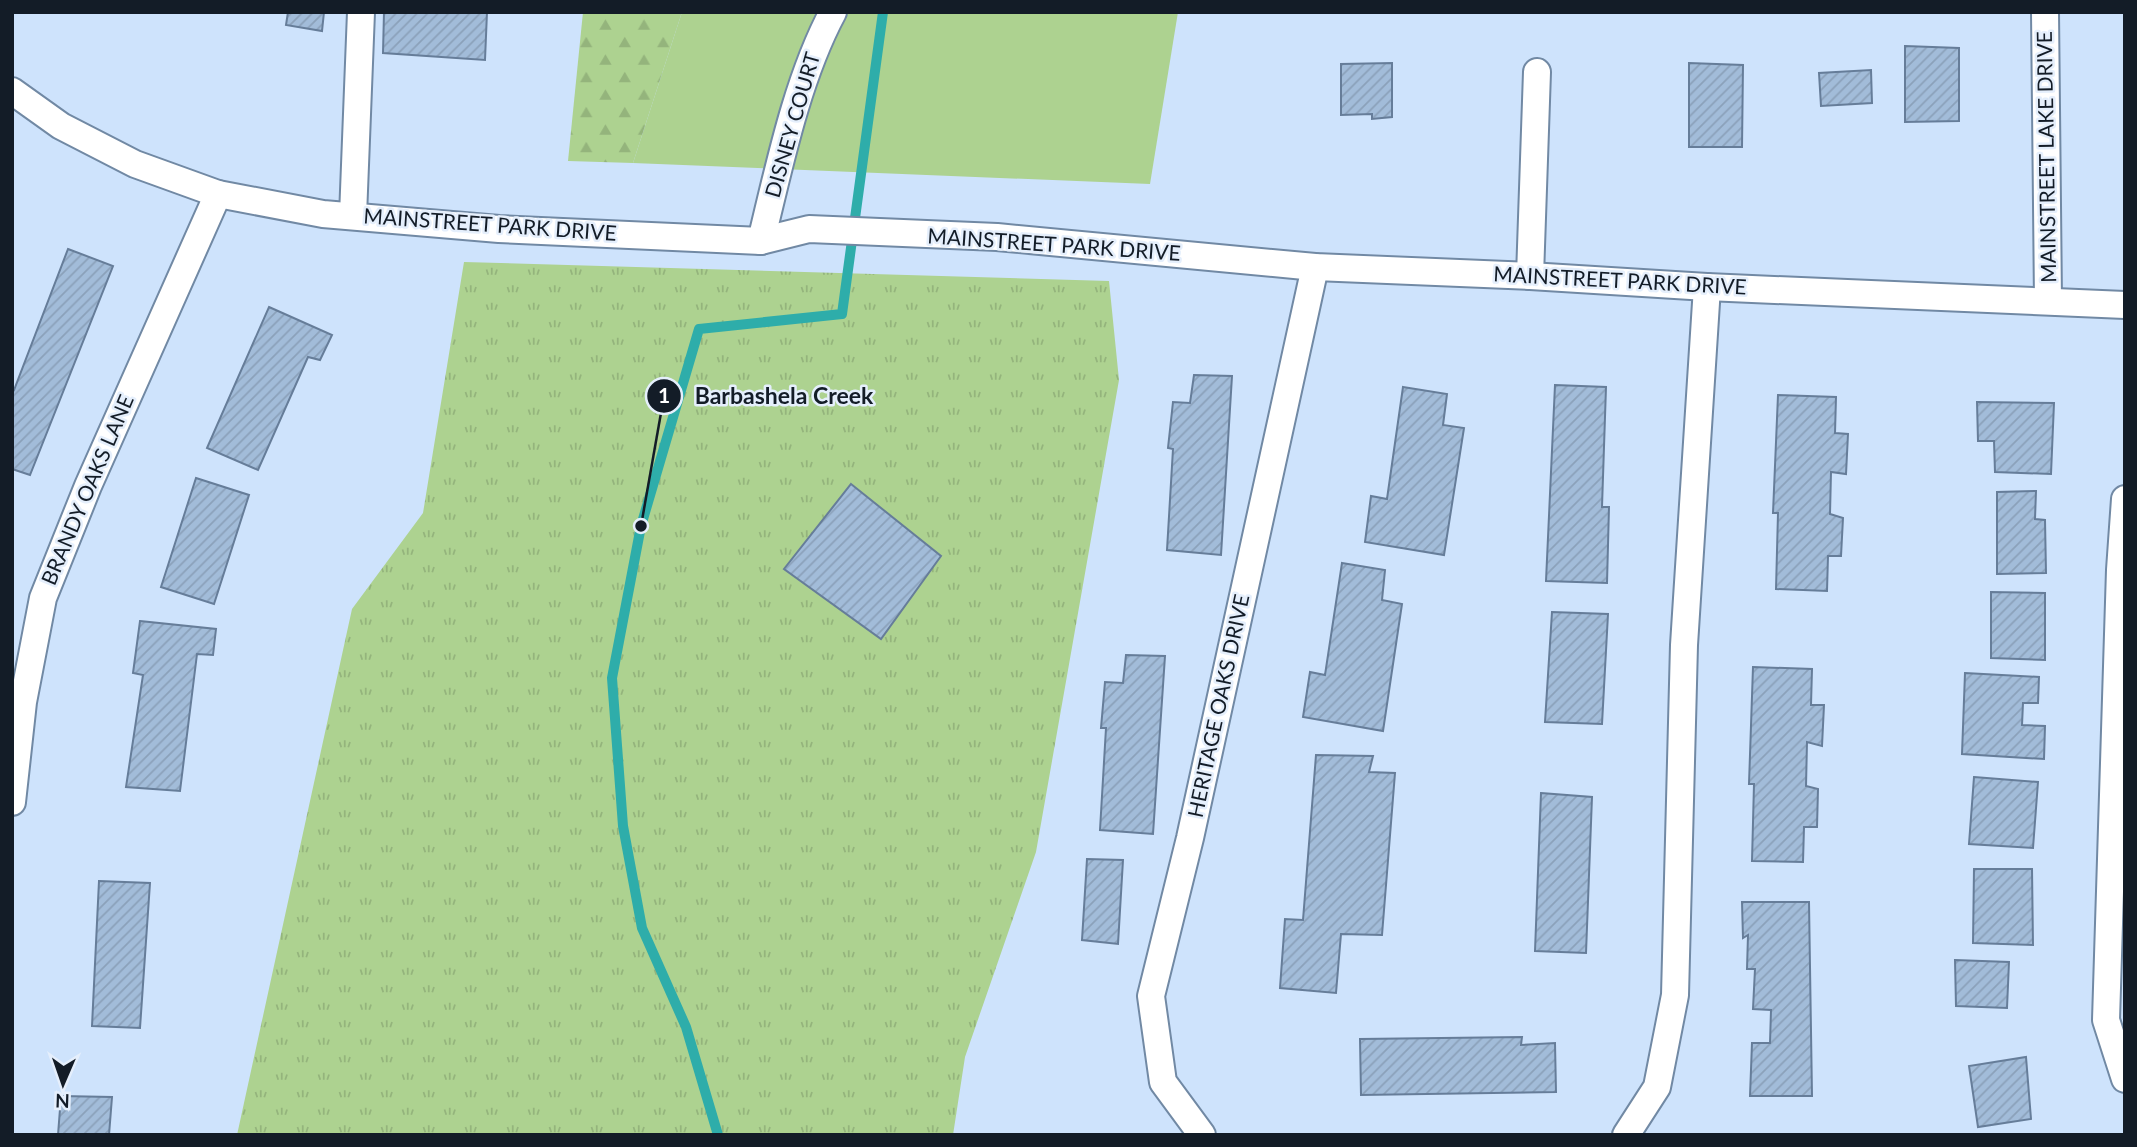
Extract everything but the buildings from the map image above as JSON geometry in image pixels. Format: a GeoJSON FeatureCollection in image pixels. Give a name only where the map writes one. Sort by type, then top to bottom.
{"type":"FeatureCollection","features":[{"type":"Feature","properties":{"kind":"street"},"geometry":{"type":"LineString","coordinates":[[353,216],[361,12]]}},
{"type":"Feature","properties":{"kind":"street","name":"DISNEY COURT"},"geometry":{"type":"LineString","coordinates":[[761,241],[783,148],[817,42],[833,12]]}},
{"type":"Feature","properties":{"kind":"street","name":"MAINSTREET LAKE DRIVE"},"geometry":{"type":"LineString","coordinates":[[2045,12],[2048,301]]}},
{"type":"Feature","properties":{"kind":"street"},"geometry":{"type":"LineString","coordinates":[[1530,276],[1537,72]]}},
{"type":"Feature","properties":{"kind":"street","name":"MAINSTREET PARK DRIVE"},"geometry":{"type":"LineString","coordinates":[[12,91],[61,125],[135,164],[218,194],[323,214],[499,229],[761,241],[809,229],[997,237],[1315,267],[2125,305]]}},
{"type":"Feature","properties":{"kind":"street","name":"BRANDY OAKS LANE"},"geometry":{"type":"LineString","coordinates":[[12,802],[23,702],[43,598],[88,486],[218,194]]}},
{"type":"Feature","properties":{"kind":"street","name":"HERITAGE OAKS DRIVE"},"geometry":{"type":"LineString","coordinates":[[1202,1135],[1163,1082],[1151,996],[1190,838],[1315,267]]}},
{"type":"Feature","properties":{"kind":"street"},"geometry":{"type":"LineString","coordinates":[[1626,1135],[1657,1087],[1675,995],[1684,645],[1707,287]]}},
{"type":"Feature","properties":{"kind":"street"},"geometry":{"type":"LineString","coordinates":[[2125,499],[2106,1020],[2125,1079]]}},
{"type":"Feature","properties":{"kind":"green space"},"geometry":{"type":"Polygon","coordinates":[[[583,12],[682,12],[633,163],[568,161],[583,12]]]}},
{"type":"Feature","properties":{"kind":"green space"},"geometry":{"type":"Polygon","coordinates":[[[682,12],[1178,12],[1150,184],[633,163],[682,12]]]}},
{"type":"Feature","properties":{"kind":"green space"},"geometry":{"type":"Polygon","coordinates":[[[464,262],[1109,281],[1119,380],[1036,852],[965,1057],[953,1135],[237,1135],[352,609],[423,513],[464,262]]]}},
{"type":"Feature","properties":{"kind":"waterway"},"geometry":{"type":"LineString","coordinates":[[718,1135],[686,1027],[642,928],[623,826],[612,678],[641,526],[699,329],[842,314],[883,12]]}},
{"type":"Feature","properties":{"kind":"place","name":"Barbashela Creek"},"geometry":{"type":"Point","coordinates":[641,526]}}]}
